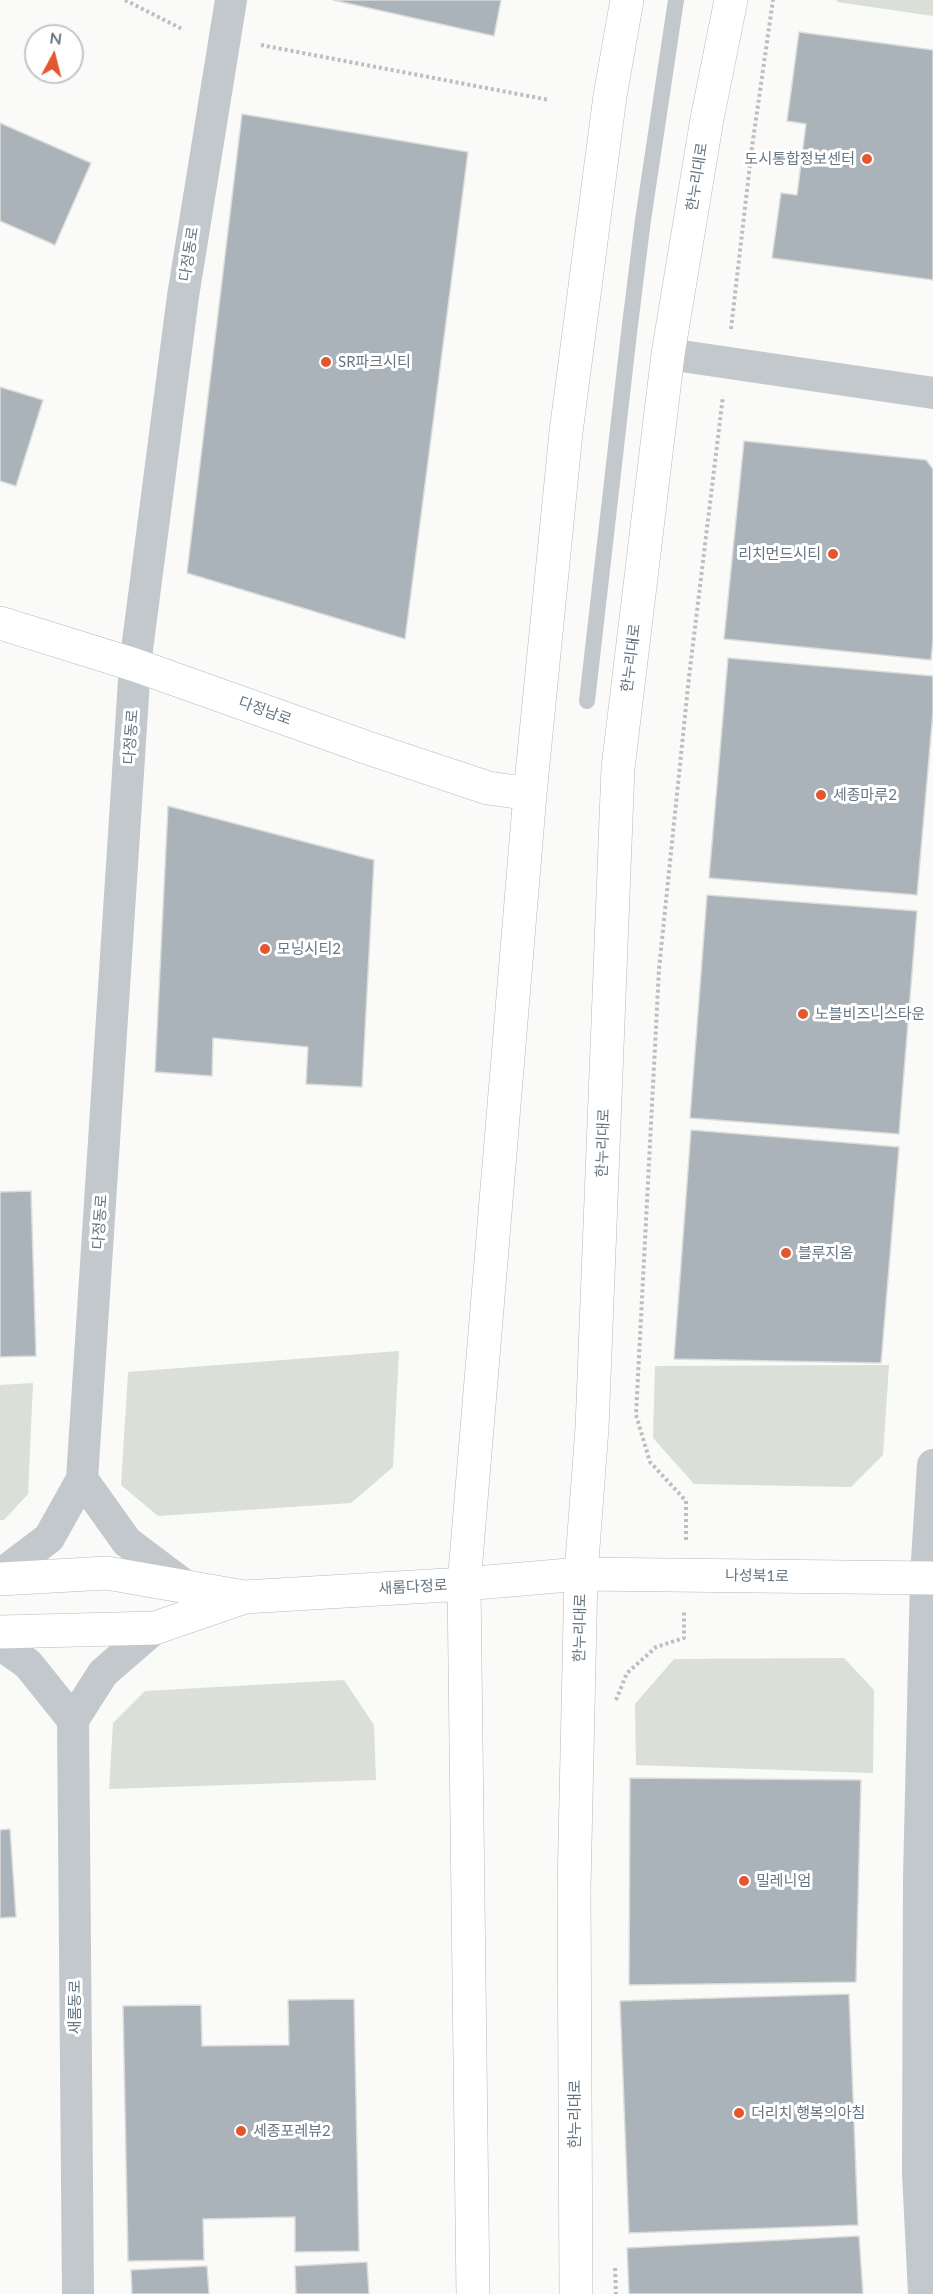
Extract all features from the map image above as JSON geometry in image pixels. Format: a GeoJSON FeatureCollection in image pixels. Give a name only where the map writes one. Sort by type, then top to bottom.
{"type":"FeatureCollection","features":[{"type":"Feature","properties":{"kind":"street","name":"다정동로"},"geometry":{"type":"LineString","coordinates":[[82,1479],[135,665],[183,296],[231,0]]}},
{"type":"Feature","properties":{"kind":"street"},"geometry":{"type":"LineString","coordinates":[[473,2294],[464,1584],[530,794],[566,432],[610,96],[627,0]]}},
{"type":"Feature","properties":{"kind":"street","name":"한누리대로"},"geometry":{"type":"LineString","coordinates":[[576,2294],[574,1888],[581,1574],[592,1428],[618,768],[668,354],[707,118],[731,0]]}},
{"type":"Feature","properties":{"kind":"street"},"geometry":{"type":"LineString","coordinates":[[668,354],[933,393]]}},
{"type":"Feature","properties":{"kind":"street","name":"다정남로"},"geometry":{"type":"LineString","coordinates":[[0,623],[135,665],[488,788],[530,794]]}},
{"type":"Feature","properties":{"kind":"street"},"geometry":{"type":"LineString","coordinates":[[924,2294],[918,2173],[933,1465]]}},
{"type":"Feature","properties":{"kind":"street"},"geometry":{"type":"LineString","coordinates":[[0,1575],[49,1538],[82,1479],[127,1542],[187,1587]]}},
{"type":"Feature","properties":{"kind":"street","name":"새롬다정로"},"geometry":{"type":"LineString","coordinates":[[0,1579],[107,1573],[244,1597],[464,1584],[581,1574]]}},
{"type":"Feature","properties":{"kind":"street","name":"나성북1로"},"geometry":{"type":"LineString","coordinates":[[581,1574],[929,1577]]}},
{"type":"Feature","properties":{"kind":"street","name":"새롬다정로"},"geometry":{"type":"LineString","coordinates":[[0,1632],[155,1628],[244,1597]]}},
{"type":"Feature","properties":{"kind":"street"},"geometry":{"type":"LineString","coordinates":[[0,1644],[28,1664],[73,1720],[103,1673],[155,1628]]}},
{"type":"Feature","properties":{"kind":"street","name":"새롬동로"},"geometry":{"type":"LineString","coordinates":[[73,1720],[78,2294]]}},
{"type":"Feature","properties":{"kind":"lane"},"geometry":{"type":"LineString","coordinates":[[587,701],[643,220],[676,0]]}},
{"type":"Feature","properties":{"kind":"path"},"geometry":{"type":"LineString","coordinates":[[125,0],[184,30]]}},
{"type":"Feature","properties":{"kind":"path"},"geometry":{"type":"LineString","coordinates":[[686,1501],[650,1462],[636,1415],[659,969],[689,677],[737,264],[773,0]]}},
{"type":"Feature","properties":{"kind":"path"},"geometry":{"type":"LineString","coordinates":[[261,45],[549,100]]}},
{"type":"Feature","properties":{"kind":"path"},"geometry":{"type":"LineString","coordinates":[[615,1701],[627,1673],[656,1647],[684,1638]]}},
{"type":"Feature","properties":{"kind":"path"},"geometry":{"type":"LineString","coordinates":[[615,2260],[616,2294]]}},
{"type":"Feature","properties":{"kind":"shaded area"},"geometry":{"type":"Polygon","coordinates":[[[837,0],[933,0],[933,16],[837,2],[837,0]]]}},
{"type":"Feature","properties":{"kind":"shaded area"},"geometry":{"type":"Polygon","coordinates":[[[399,1351],[393,1467],[351,1503],[158,1516],[121,1485],[128,1372],[399,1351]]]}},
{"type":"Feature","properties":{"kind":"shaded area"},"geometry":{"type":"Polygon","coordinates":[[[889,1365],[883,1455],[851,1487],[694,1484],[653,1438],[655,1366],[889,1365]]]}},
{"type":"Feature","properties":{"kind":"shaded area"},"geometry":{"type":"Polygon","coordinates":[[[33,1383],[28,1494],[4,1520],[0,1520],[0,1385],[33,1383]]]}},
{"type":"Feature","properties":{"kind":"shaded area"},"geometry":{"type":"Polygon","coordinates":[[[844,1658],[874,1690],[873,1773],[636,1765],[635,1704],[674,1659],[844,1658]]]}},
{"type":"Feature","properties":{"kind":"shaded area"},"geometry":{"type":"Polygon","coordinates":[[[344,1680],[374,1725],[376,1780],[109,1789],[113,1723],[145,1691],[344,1680]]]}},
{"type":"Feature","properties":{"kind":"building"},"geometry":{"type":"Polygon","coordinates":[[[333,0],[501,0],[494,36],[333,0]]]}},
{"type":"Feature","properties":{"kind":"building","name":"도시통합정보센터"},"geometry":{"type":"Polygon","coordinates":[[[799,32],[933,50],[933,280],[772,258],[781,193],[797,195],[806,124],[787,121],[799,32]]]}},
{"type":"Feature","properties":{"kind":"building","name":"SR파크시티"},"geometry":{"type":"Polygon","coordinates":[[[242,114],[468,152],[405,639],[187,573],[242,114]]]}},
{"type":"Feature","properties":{"kind":"building"},"geometry":{"type":"Polygon","coordinates":[[[0,123],[91,163],[55,245],[0,221],[0,123]]]}},
{"type":"Feature","properties":{"kind":"building"},"geometry":{"type":"Polygon","coordinates":[[[0,387],[43,400],[16,486],[0,481],[0,387]]]}},
{"type":"Feature","properties":{"kind":"building","name":"리치먼드시티"},"geometry":{"type":"Polygon","coordinates":[[[744,441],[926,460],[933,469],[931,660],[724,639],[744,441]]]}},
{"type":"Feature","properties":{"kind":"building","name":"세종마루2"},"geometry":{"type":"Polygon","coordinates":[[[728,658],[933,676],[933,712],[917,895],[709,878],[728,658]]]}},
{"type":"Feature","properties":{"kind":"building","name":"모닝시티2"},"geometry":{"type":"Polygon","coordinates":[[[168,806],[374,860],[362,1087],[306,1084],[308,1047],[213,1038],[212,1076],[155,1072],[168,806]]]}},
{"type":"Feature","properties":{"kind":"building","name":"노블비즈니스타운"},"geometry":{"type":"Polygon","coordinates":[[[707,895],[917,911],[899,1134],[690,1118],[707,895]]]}},
{"type":"Feature","properties":{"kind":"building","name":"블루지움"},"geometry":{"type":"Polygon","coordinates":[[[691,1130],[899,1147],[881,1363],[674,1359],[691,1130]]]}},
{"type":"Feature","properties":{"kind":"building"},"geometry":{"type":"Polygon","coordinates":[[[31,1191],[36,1356],[0,1357],[0,1192],[31,1191]]]}},
{"type":"Feature","properties":{"kind":"building","name":"밀레니엄"},"geometry":{"type":"Polygon","coordinates":[[[630,1778],[861,1780],[856,1982],[629,1985],[630,1778]]]}},
{"type":"Feature","properties":{"kind":"building"},"geometry":{"type":"Polygon","coordinates":[[[10,1829],[16,1917],[0,1918],[0,1830],[10,1829]]]}},
{"type":"Feature","properties":{"kind":"building","name":"더리치 행복의아침"},"geometry":{"type":"Polygon","coordinates":[[[849,1994],[858,2225],[629,2233],[620,2001],[849,1994]]]}},
{"type":"Feature","properties":{"kind":"building","name":"세종포레뷰2"},"geometry":{"type":"Polygon","coordinates":[[[354,1999],[359,2251],[295,2252],[295,2217],[203,2219],[204,2260],[128,2261],[123,2006],[201,2005],[202,2046],[289,2045],[288,2000],[354,1999]]]}},
{"type":"Feature","properties":{"kind":"building"},"geometry":{"type":"Polygon","coordinates":[[[859,2236],[863,2294],[629,2294],[627,2248],[859,2236]]]}},
{"type":"Feature","properties":{"kind":"building"},"geometry":{"type":"Polygon","coordinates":[[[367,2262],[369,2294],[296,2294],[295,2266],[367,2262]]]}},
{"type":"Feature","properties":{"kind":"building"},"geometry":{"type":"Polygon","coordinates":[[[207,2266],[209,2294],[132,2294],[131,2270],[207,2266]]]}},
{"type":"Feature","properties":{"kind":"place","name":"도시통합정보센터"},"geometry":{"type":"Point","coordinates":[867,159]}},
{"type":"Feature","properties":{"kind":"place","name":"SR파크시티"},"geometry":{"type":"Point","coordinates":[326,362]}},
{"type":"Feature","properties":{"kind":"place","name":"리치먼드시티"},"geometry":{"type":"Point","coordinates":[833,554]}},
{"type":"Feature","properties":{"kind":"place","name":"세종마루2"},"geometry":{"type":"Point","coordinates":[821,795]}},
{"type":"Feature","properties":{"kind":"place","name":"모닝시티2"},"geometry":{"type":"Point","coordinates":[265,949]}},
{"type":"Feature","properties":{"kind":"place","name":"노블비즈니스타운"},"geometry":{"type":"Point","coordinates":[803,1014]}},
{"type":"Feature","properties":{"kind":"place","name":"블루지움"},"geometry":{"type":"Point","coordinates":[786,1253]}},
{"type":"Feature","properties":{"kind":"place","name":"밀레니엄"},"geometry":{"type":"Point","coordinates":[744,1881]}},
{"type":"Feature","properties":{"kind":"place","name":"더리치 행복의아침"},"geometry":{"type":"Point","coordinates":[739,2113]}},
{"type":"Feature","properties":{"kind":"place","name":"세종포레뷰2"},"geometry":{"type":"Point","coordinates":[241,2131]}}]}
